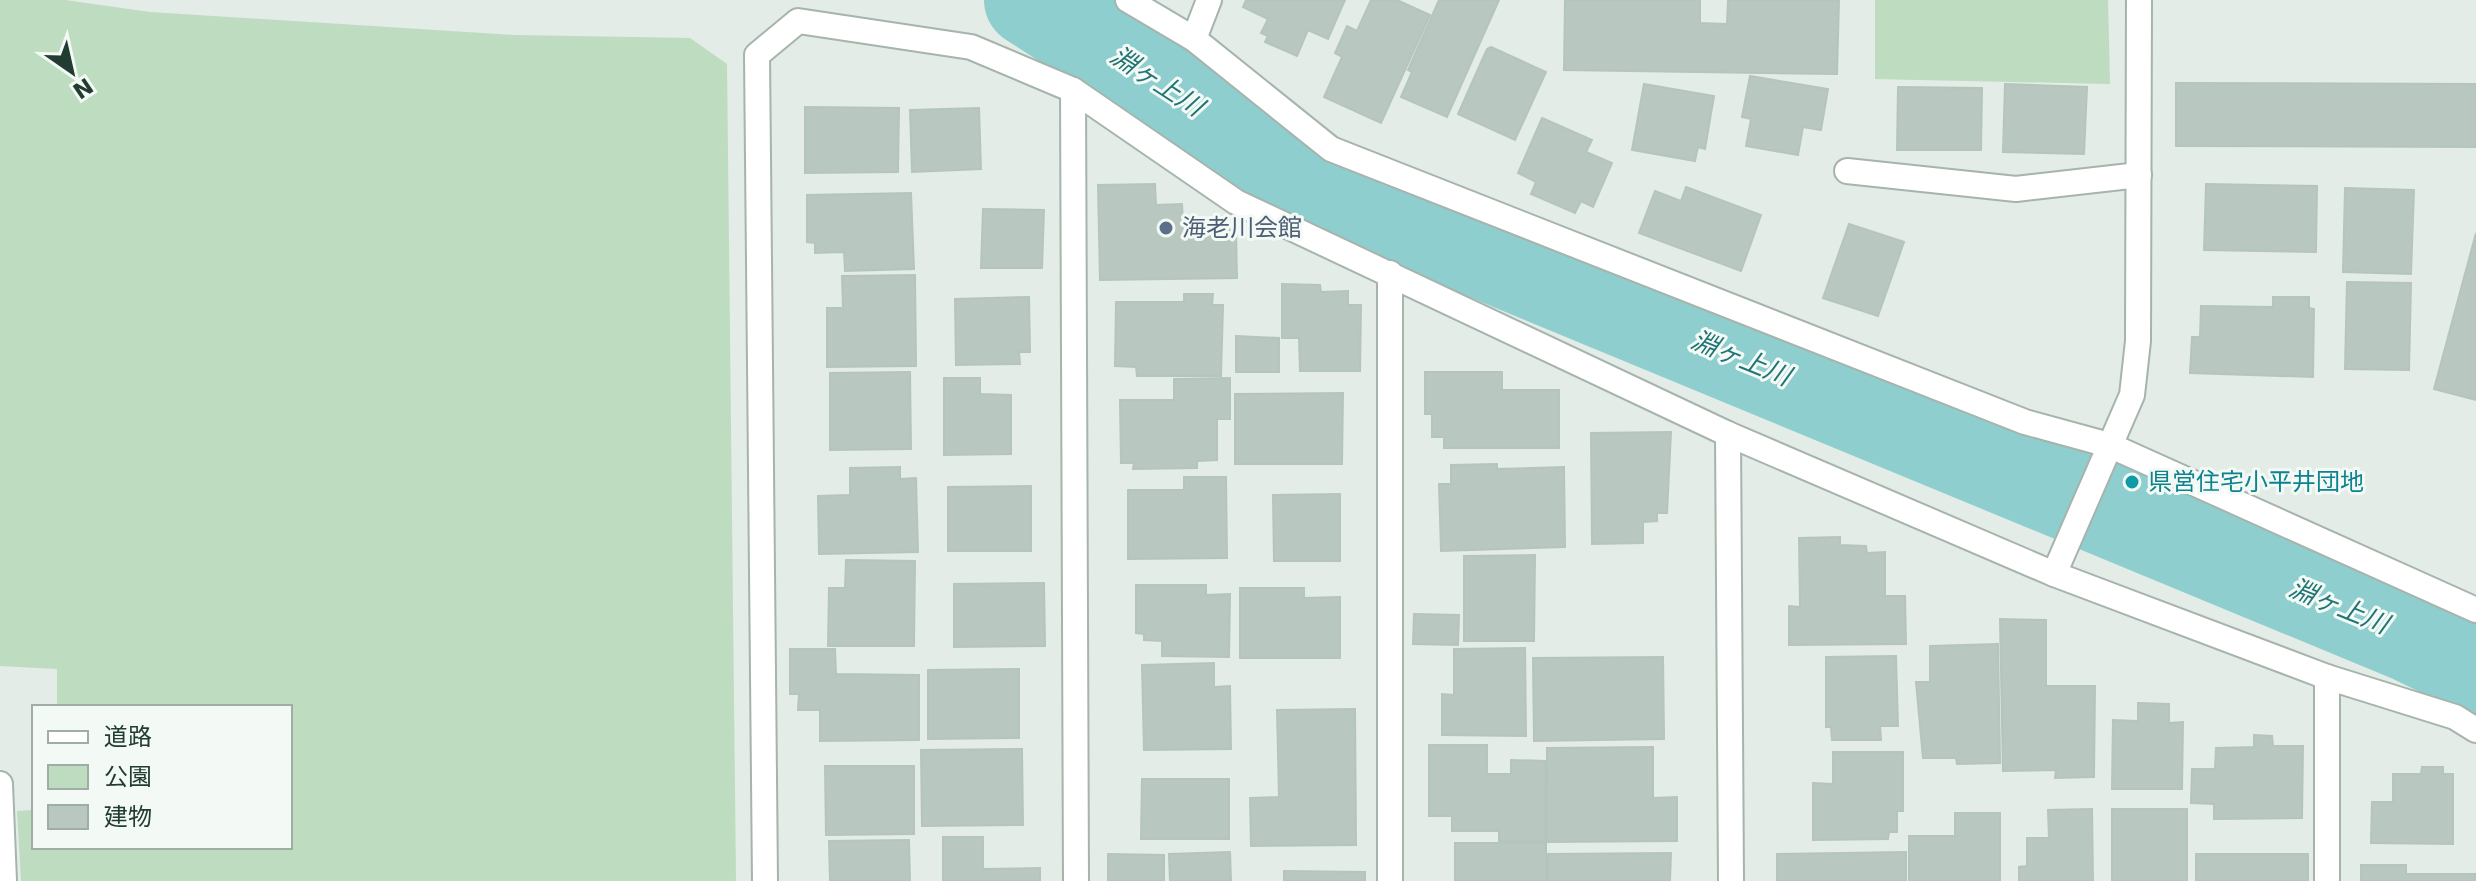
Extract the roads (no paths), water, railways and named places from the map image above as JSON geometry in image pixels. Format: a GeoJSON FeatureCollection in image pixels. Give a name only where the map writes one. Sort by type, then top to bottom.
{"type":"FeatureCollection","features":[{"type":"Feature","properties":{"kind":"street"},"geometry":{"type":"LineString","coordinates":[[1128,0],[1194,39],[1331,149],[2106,452],[2476,610]]}},
{"type":"Feature","properties":{"kind":"street"},"geometry":{"type":"LineString","coordinates":[[1194,39],[1209,0]]}},
{"type":"Feature","properties":{"kind":"street"},"geometry":{"type":"LineString","coordinates":[[2054,574],[2132,395],[2138,341],[2139,0]]}},
{"type":"Feature","properties":{"kind":"street"},"geometry":{"type":"LineString","coordinates":[[765,881],[757,55],[798,21],[971,47],[1073,90],[1236,202],[1728,434],[2054,574],[2327,677],[2455,717],[2476,730]]}},
{"type":"Feature","properties":{"kind":"street"},"geometry":{"type":"LineString","coordinates":[[1073,90],[1076,881]]}},
{"type":"Feature","properties":{"kind":"street"},"geometry":{"type":"LineString","coordinates":[[1847,171],[2016,189],[2139,175]]}},
{"type":"Feature","properties":{"kind":"street"},"geometry":{"type":"LineString","coordinates":[[1390,273],[1390,881]]}},
{"type":"Feature","properties":{"kind":"street"},"geometry":{"type":"LineString","coordinates":[[1728,434],[1731,881]]}},
{"type":"Feature","properties":{"kind":"street"},"geometry":{"type":"LineString","coordinates":[[2327,677],[2327,881]]}},
{"type":"Feature","properties":{"kind":"street"},"geometry":{"type":"LineString","coordinates":[[0,784],[4,881]]}},
{"type":"Feature","properties":{"kind":"waterway","name":"淵ヶ上川"},"geometry":{"type":"LineString","coordinates":[[1031,0],[1314,182],[2410,635],[2476,667]]}},
{"type":"Feature","properties":{"kind":"place","name":"海老川会館"},"geometry":{"type":"Point","coordinates":[1166,228]}},
{"type":"Feature","properties":{"kind":"place","name":"県営住宅小平井団地"},"geometry":{"type":"Point","coordinates":[2132,482]}}]}
